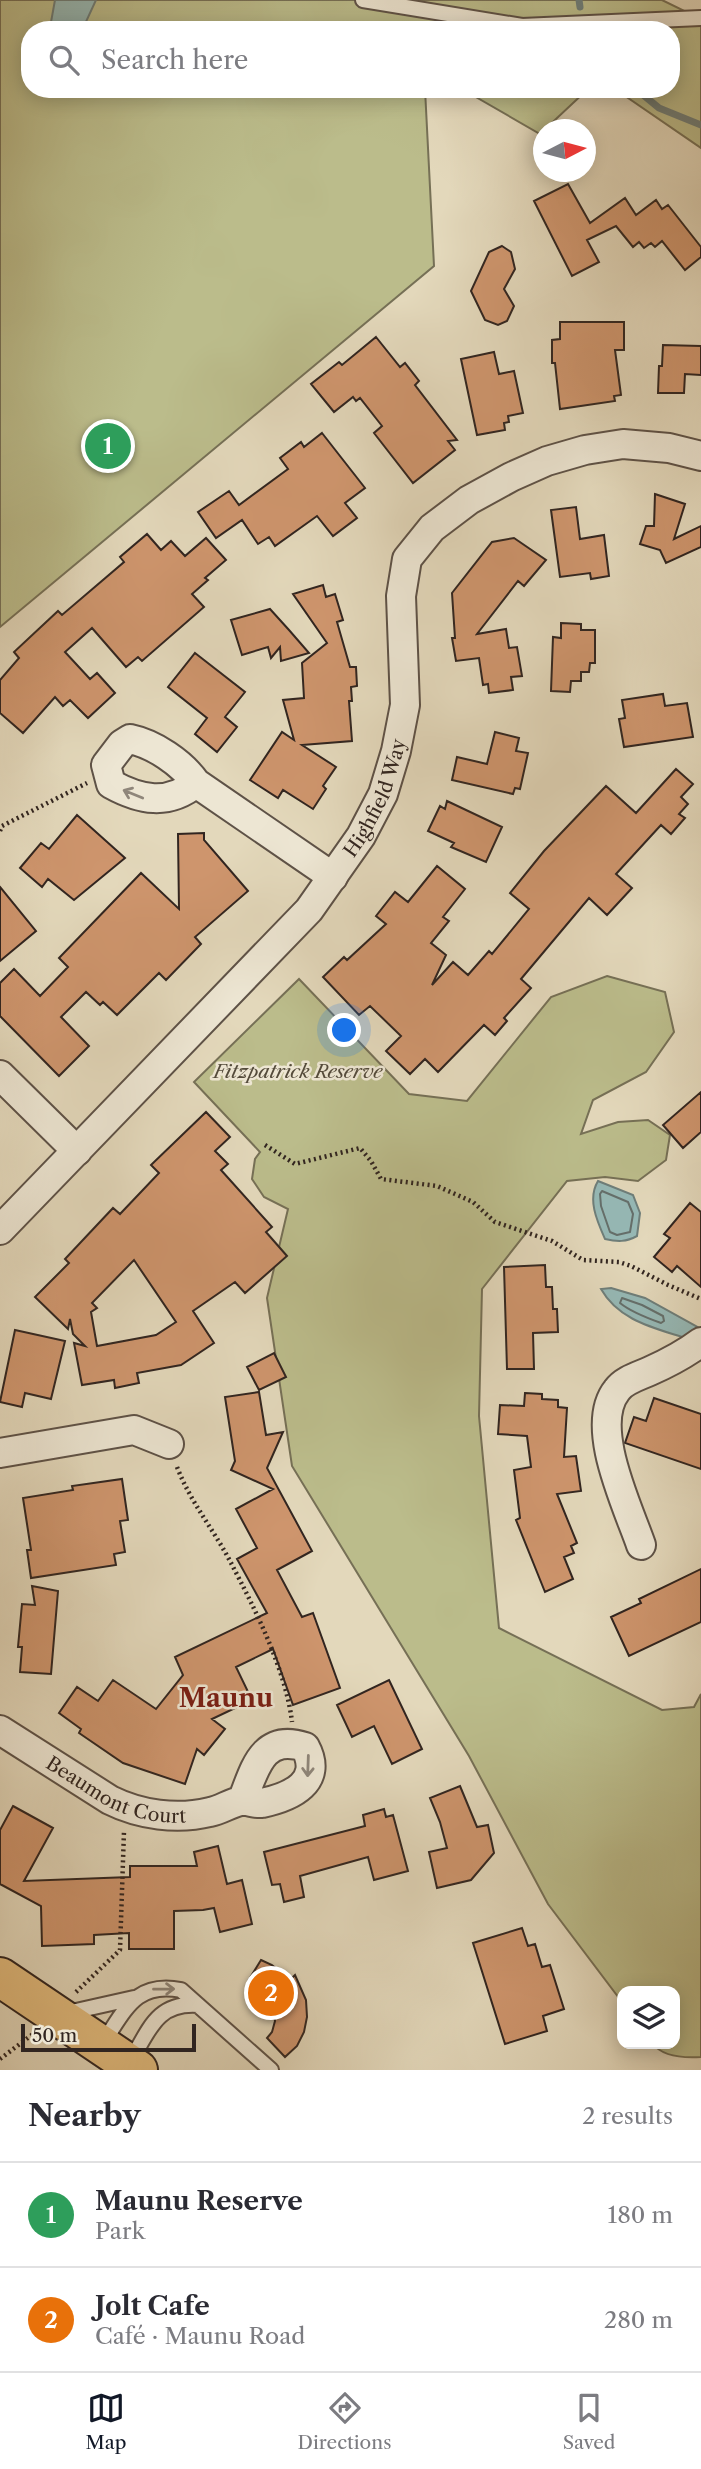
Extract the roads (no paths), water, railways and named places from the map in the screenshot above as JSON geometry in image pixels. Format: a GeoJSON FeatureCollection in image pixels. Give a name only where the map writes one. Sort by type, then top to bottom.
{"type":"FeatureCollection","features":[{"type":"Feature","properties":{"kind":"main road"},"geometry":{"type":"LineString","coordinates":[[0,1976],[122,2059]]}},
{"type":"Feature","properties":{"kind":"street","name":"Highfield Way"},"geometry":{"type":"LineString","coordinates":[[0,1230],[309,910],[361,836],[383,794],[397,751],[405,705],[401,596],[407,559],[432,528],[469,500],[511,477],[547,461],[585,450],[623,444],[670,449],[701,456]]}},
{"type":"Feature","properties":{"kind":"street"},"geometry":{"type":"LineString","coordinates":[[196,783],[184,793],[153,799],[141,798],[111,784],[106,765],[122,744],[130,739],[144,742],[187,771],[196,783],[333,877]]}},
{"type":"Feature","properties":{"kind":"street"},"geometry":{"type":"LineString","coordinates":[[0,1075],[77,1151]]}},
{"type":"Feature","properties":{"kind":"street"},"geometry":{"type":"LineString","coordinates":[[641,1545],[610,1458],[606,1418],[617,1390],[695,1347]]}},
{"type":"Feature","properties":{"kind":"street"},"geometry":{"type":"LineString","coordinates":[[0,1453],[134,1430],[169,1444]]}},
{"type":"Feature","properties":{"kind":"street","name":"Beaumont Court"},"geometry":{"type":"LineString","coordinates":[[0,1730],[93,1791],[125,1807],[152,1814],[184,1815],[210,1812],[242,1801],[260,1803],[296,1792],[307,1780],[311,1768],[305,1747],[294,1744],[272,1746],[262,1755],[242,1801]]}},
{"type":"Feature","properties":{"kind":"lane"},"geometry":{"type":"LineString","coordinates":[[363,0],[491,21]]}},
{"type":"Feature","properties":{"kind":"lane"},"geometry":{"type":"LineString","coordinates":[[634,21],[701,18]]}},
{"type":"Feature","properties":{"kind":"lane"},"geometry":{"type":"LineString","coordinates":[[59,2015],[134,1998],[147,1990],[165,1987],[181,1990],[271,2070]]}},
{"type":"Feature","properties":{"kind":"lane"},"geometry":{"type":"LineString","coordinates":[[122,2059],[134,1998]]}},
{"type":"Feature","properties":{"kind":"lane"},"geometry":{"type":"LineString","coordinates":[[122,2059],[160,2014],[172,2007],[198,2005]]}},
{"type":"Feature","properties":{"kind":"water"},"geometry":{"type":"Polygon","coordinates":[[[55,0],[96,0],[86,21],[51,21],[55,0]]]}},
{"type":"Feature","properties":{"kind":"water"},"geometry":{"type":"Polygon","coordinates":[[[598,1181],[633,1195],[640,1213],[637,1236],[622,1241],[605,1239],[593,1203],[598,1181]]]}},
{"type":"Feature","properties":{"kind":"water"},"geometry":{"type":"Polygon","coordinates":[[[611,1288],[645,1298],[701,1329],[688,1339],[639,1322],[618,1309],[601,1289],[611,1288]]]}},
{"type":"Feature","properties":{"kind":"waterway"},"geometry":{"type":"LineString","coordinates":[[579,0],[580,7]]}},
{"type":"Feature","properties":{"kind":"waterway"},"geometry":{"type":"LineString","coordinates":[[647,98],[659,108],[701,125]]}},
{"type":"Feature","properties":{"kind":"place","name":"Maunu Reserve"},"geometry":{"type":"Point","coordinates":[108,446]}},
{"type":"Feature","properties":{"kind":"place","name":"Jolt Cafe"},"geometry":{"type":"Point","coordinates":[271,1993]}},
{"type":"Feature","properties":{"kind":"district","name":"Maunu"},"geometry":{"type":"Point","coordinates":[226,1698]}},
{"type":"Feature","properties":{"kind":"park label","name":"Fitzpatrick Reserve"},"geometry":{"type":"Point","coordinates":[298,1071]}}]}
